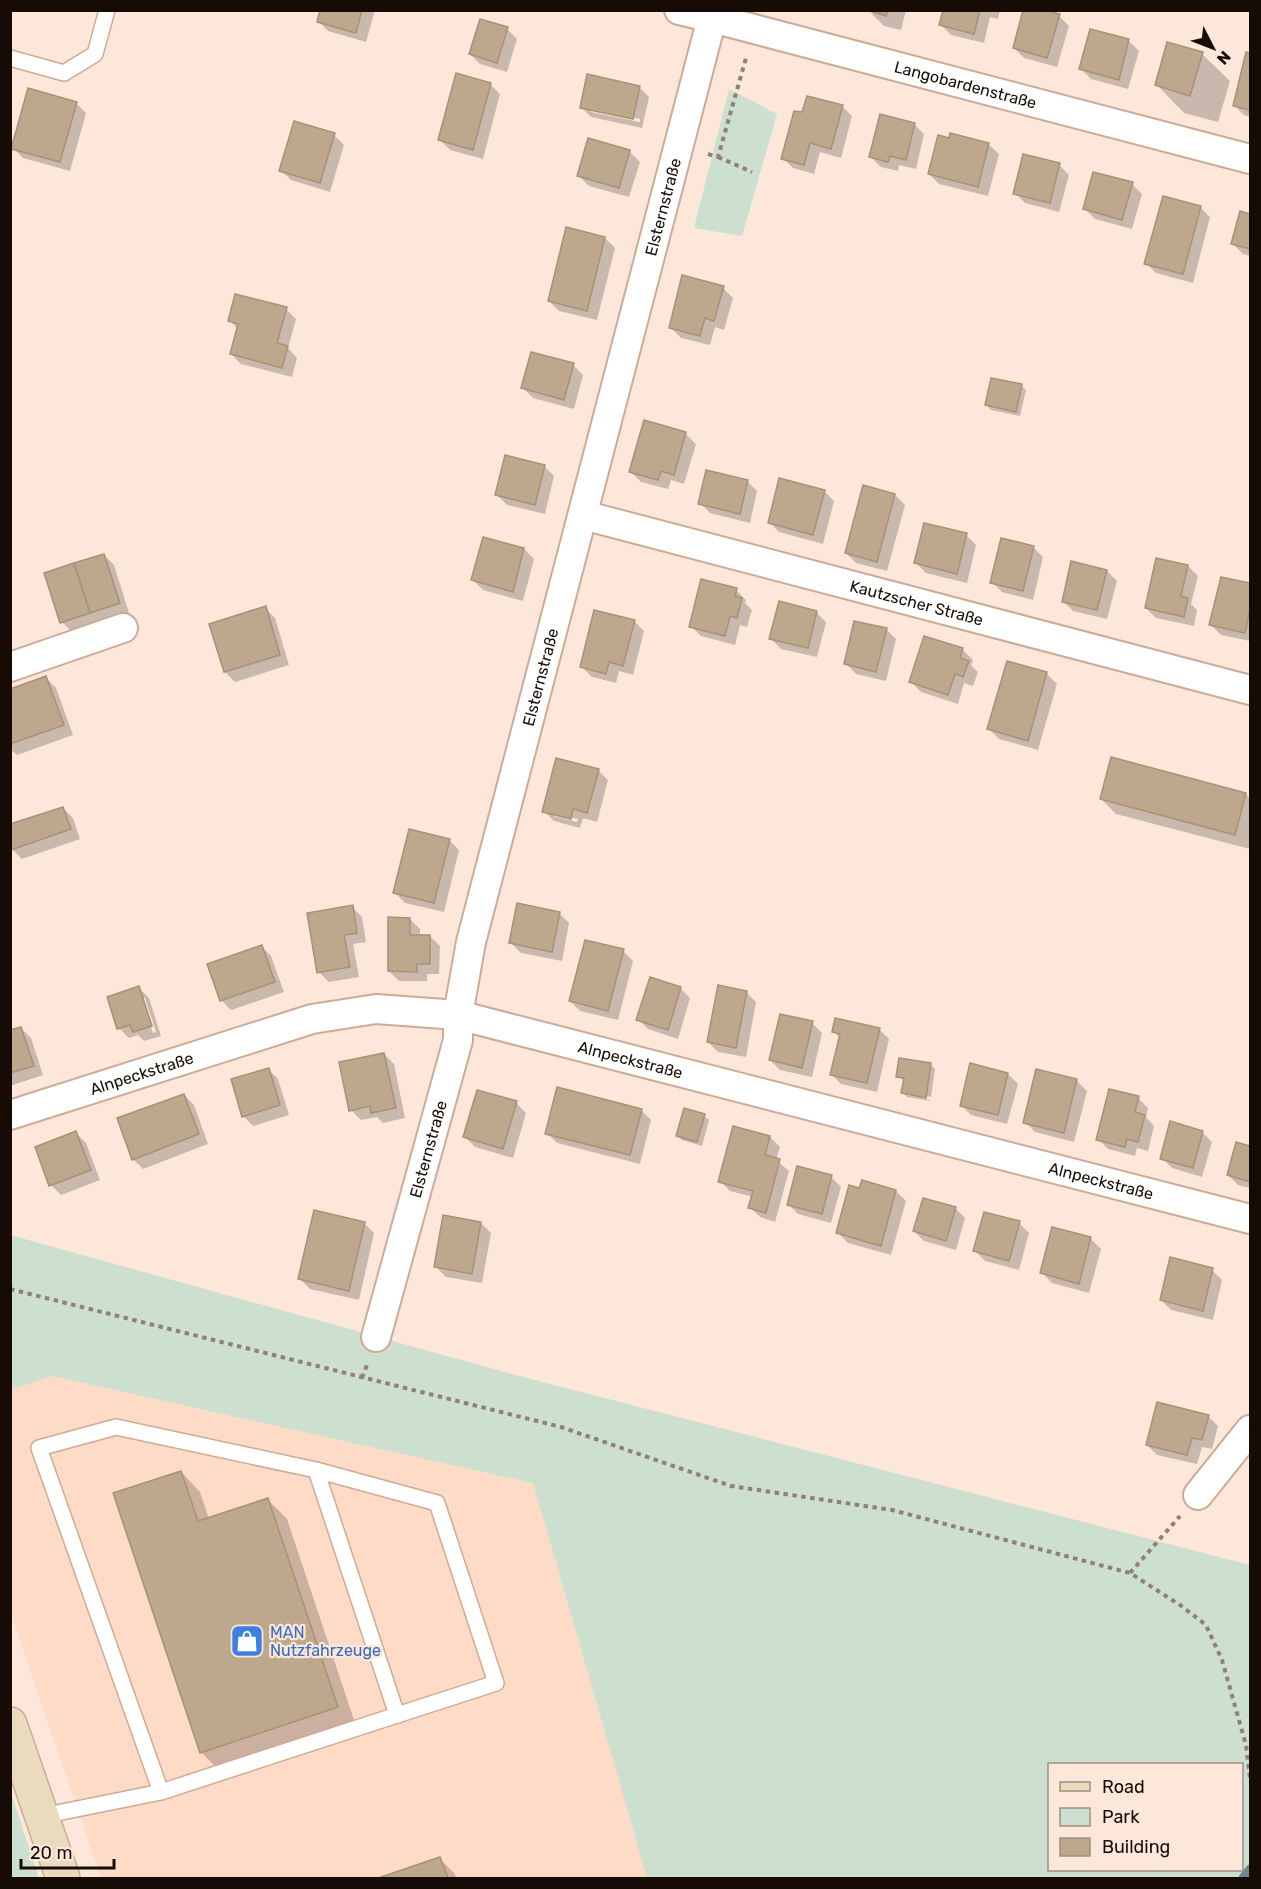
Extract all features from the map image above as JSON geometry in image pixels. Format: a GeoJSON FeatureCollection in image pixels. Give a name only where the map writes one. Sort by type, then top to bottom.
{"type":"FeatureCollection","features":[{"type":"Feature","properties":{"kind":"street","name":"Langobardenstraße"},"geometry":{"type":"LineString","coordinates":[[679,10],[1251,159]]}},
{"type":"Feature","properties":{"kind":"street","name":"Elsternstraße"},"geometry":{"type":"LineString","coordinates":[[376,1337],[458,1040],[458,1015],[471,942],[712,18]]}},
{"type":"Feature","properties":{"kind":"street","name":"Kautzscher Straße"},"geometry":{"type":"LineString","coordinates":[[583,515],[1251,690]]}},
{"type":"Feature","properties":{"kind":"street"},"geometry":{"type":"LineString","coordinates":[[10,667],[123,628]]}},
{"type":"Feature","properties":{"kind":"street","name":"Alnpeckstraße"},"geometry":{"type":"LineString","coordinates":[[10,1115],[312,1018],[376,1009],[458,1015],[1251,1219]]}},
{"type":"Feature","properties":{"kind":"street"},"geometry":{"type":"LineString","coordinates":[[1198,1495],[1251,1430]]}},
{"type":"Feature","properties":{"kind":"street"},"geometry":{"type":"LineString","coordinates":[[10,1724],[63,1878]]}},
{"type":"Feature","properties":{"kind":"lane"},"geometry":{"type":"LineString","coordinates":[[10,58],[64,73],[95,54],[107,10]]}},
{"type":"Feature","properties":{"kind":"lane"},"geometry":{"type":"LineString","coordinates":[[42,1816],[161,1792],[496,1683],[437,1503],[316,1470],[116,1427],[39,1448],[161,1792]]}},
{"type":"Feature","properties":{"kind":"lane"},"geometry":{"type":"LineString","coordinates":[[316,1470],[397,1715]]}},
{"type":"Feature","properties":{"kind":"path"},"geometry":{"type":"LineString","coordinates":[[718,157],[754,29]]}},
{"type":"Feature","properties":{"kind":"path"},"geometry":{"type":"LineString","coordinates":[[678,147],[718,157],[752,172]]}},
{"type":"Feature","properties":{"kind":"path"},"geometry":{"type":"LineString","coordinates":[[10,1289],[561,1428],[731,1486],[892,1510],[1130,1573],[1180,1605],[1206,1625],[1222,1660],[1246,1745],[1251,1779]]}},
{"type":"Feature","properties":{"kind":"path"},"geometry":{"type":"LineString","coordinates":[[1130,1573],[1198,1495]]}},
{"type":"Feature","properties":{"kind":"shaded area"},"geometry":{"type":"Polygon","coordinates":[[[52,1376],[533,1483],[647,1878],[101,1878],[11,1615],[10,1390],[52,1376]]]}},
{"type":"Feature","properties":{"kind":"green space"},"geometry":{"type":"Polygon","coordinates":[[[729,89],[777,114],[742,236],[694,228],[729,89]]]}},
{"type":"Feature","properties":{"kind":"green space"},"geometry":{"type":"Polygon","coordinates":[[[10,1235],[508,1373],[1250,1565],[1250,1878],[647,1878],[533,1483],[52,1376],[11,1390],[10,1235]]]}},
{"type":"Feature","properties":{"kind":"green space"},"geometry":{"type":"Polygon","coordinates":[[[11,1793],[39,1878],[11,1878],[11,1793]]]}},
{"type":"Feature","properties":{"kind":"building"},"geometry":{"type":"Polygon","coordinates":[[[320,10],[362,10],[356,33],[317,22],[320,10]]]}},
{"type":"Feature","properties":{"kind":"building"},"geometry":{"type":"Polygon","coordinates":[[[868,10],[888,10],[886,16],[868,10]]]}},
{"type":"Feature","properties":{"kind":"building"},"geometry":{"type":"Polygon","coordinates":[[[943,10],[980,10],[974,34],[939,25],[943,10]]]}},
{"type":"Feature","properties":{"kind":"building"},"geometry":{"type":"Polygon","coordinates":[[[1023,10],[1045,10],[1060,14],[1047,58],[1013,48],[1023,10]]]}},
{"type":"Feature","properties":{"kind":"building"},"geometry":{"type":"Polygon","coordinates":[[[480,19],[508,27],[497,63],[469,54],[480,19]]]}},
{"type":"Feature","properties":{"kind":"building"},"geometry":{"type":"Polygon","coordinates":[[[1090,29],[1129,39],[1119,80],[1079,69],[1090,29]]]}},
{"type":"Feature","properties":{"kind":"building"},"geometry":{"type":"Polygon","coordinates":[[[1167,42],[1203,52],[1190,96],[1155,85],[1167,42]]]}},
{"type":"Feature","properties":{"kind":"building"},"geometry":{"type":"Polygon","coordinates":[[[1246,52],[1250,53],[1250,110],[1233,106],[1246,52]]]}},
{"type":"Feature","properties":{"kind":"building"},"geometry":{"type":"Polygon","coordinates":[[[456,73],[491,83],[473,150],[438,140],[456,73]]]}},
{"type":"Feature","properties":{"kind":"building"},"geometry":{"type":"Polygon","coordinates":[[[587,74],[640,86],[633,119],[580,108],[587,74]]]}},
{"type":"Feature","properties":{"kind":"building"},"geometry":{"type":"Polygon","coordinates":[[[28,88],[77,102],[60,162],[11,149],[28,88]]]}},
{"type":"Feature","properties":{"kind":"building"},"geometry":{"type":"Polygon","coordinates":[[[807,96],[843,105],[831,149],[810,143],[804,165],[781,159],[794,111],[802,112],[807,96]]]}},
{"type":"Feature","properties":{"kind":"building"},"geometry":{"type":"Polygon","coordinates":[[[880,114],[915,123],[906,160],[890,156],[888,162],[869,157],[880,114]]]}},
{"type":"Feature","properties":{"kind":"building"},"geometry":{"type":"Polygon","coordinates":[[[294,121],[335,133],[320,183],[279,171],[294,121]]]}},
{"type":"Feature","properties":{"kind":"building"},"geometry":{"type":"Polygon","coordinates":[[[950,133],[989,143],[978,187],[928,174],[938,135],[949,138],[950,133]]]}},
{"type":"Feature","properties":{"kind":"building"},"geometry":{"type":"Polygon","coordinates":[[[588,138],[630,150],[619,188],[577,176],[588,138]]]}},
{"type":"Feature","properties":{"kind":"building"},"geometry":{"type":"Polygon","coordinates":[[[1023,154],[1060,163],[1050,203],[1013,194],[1023,154]]]}},
{"type":"Feature","properties":{"kind":"building"},"geometry":{"type":"Polygon","coordinates":[[[1093,172],[1133,182],[1122,220],[1083,209],[1093,172]]]}},
{"type":"Feature","properties":{"kind":"building"},"geometry":{"type":"Polygon","coordinates":[[[1163,196],[1201,206],[1183,274],[1144,264],[1163,196]]]}},
{"type":"Feature","properties":{"kind":"building"},"geometry":{"type":"Polygon","coordinates":[[[1240,211],[1250,214],[1250,249],[1231,244],[1240,211]]]}},
{"type":"Feature","properties":{"kind":"building"},"geometry":{"type":"Polygon","coordinates":[[[566,227],[605,237],[587,311],[548,301],[566,227]]]}},
{"type":"Feature","properties":{"kind":"building"},"geometry":{"type":"Polygon","coordinates":[[[682,275],[724,286],[714,321],[705,318],[700,336],[669,328],[682,275]]]}},
{"type":"Feature","properties":{"kind":"building"},"geometry":{"type":"Polygon","coordinates":[[[235,294],[287,307],[277,343],[288,346],[282,368],[230,354],[238,324],[228,321],[235,294]]]}},
{"type":"Feature","properties":{"kind":"building"},"geometry":{"type":"Polygon","coordinates":[[[531,352],[574,363],[564,400],[521,388],[531,352]]]}},
{"type":"Feature","properties":{"kind":"building"},"geometry":{"type":"Polygon","coordinates":[[[991,378],[1022,384],[1016,412],[985,405],[991,378]]]}},
{"type":"Feature","properties":{"kind":"building"},"geometry":{"type":"Polygon","coordinates":[[[644,420],[686,432],[674,475],[661,471],[658,480],[629,472],[644,420]]]}},
{"type":"Feature","properties":{"kind":"building"},"geometry":{"type":"Polygon","coordinates":[[[505,455],[545,465],[535,505],[495,495],[505,455]]]}},
{"type":"Feature","properties":{"kind":"building"},"geometry":{"type":"Polygon","coordinates":[[[706,470],[748,480],[740,514],[698,504],[706,470]]]}},
{"type":"Feature","properties":{"kind":"building"},"geometry":{"type":"Polygon","coordinates":[[[779,478],[825,490],[813,535],[768,523],[779,478]]]}},
{"type":"Feature","properties":{"kind":"building"},"geometry":{"type":"Polygon","coordinates":[[[863,485],[895,494],[877,562],[845,553],[863,485]]]}},
{"type":"Feature","properties":{"kind":"building"},"geometry":{"type":"Polygon","coordinates":[[[924,523],[967,533],[957,574],[914,563],[924,523]]]}},
{"type":"Feature","properties":{"kind":"building"},"geometry":{"type":"Polygon","coordinates":[[[483,537],[524,548],[513,592],[471,580],[483,537]]]}},
{"type":"Feature","properties":{"kind":"building"},"geometry":{"type":"Polygon","coordinates":[[[1001,538],[1034,546],[1023,591],[990,583],[1001,538]]]}},
{"type":"Feature","properties":{"kind":"building"},"geometry":{"type":"Polygon","coordinates":[[[104,554],[120,603],[90,613],[74,563],[104,554]]]}},
{"type":"Feature","properties":{"kind":"building"},"geometry":{"type":"Polygon","coordinates":[[[1156,558],[1188,565],[1181,596],[1188,598],[1184,617],[1145,608],[1156,558]]]}},
{"type":"Feature","properties":{"kind":"building"},"geometry":{"type":"Polygon","coordinates":[[[1071,561],[1107,570],[1097,610],[1062,602],[1071,561]]]}},
{"type":"Feature","properties":{"kind":"building"},"geometry":{"type":"Polygon","coordinates":[[[74,563],[90,613],[60,623],[44,573],[74,563]]]}},
{"type":"Feature","properties":{"kind":"building"},"geometry":{"type":"Polygon","coordinates":[[[1221,577],[1250,583],[1250,610],[1245,633],[1209,625],[1221,577]]]}},
{"type":"Feature","properties":{"kind":"building"},"geometry":{"type":"Polygon","coordinates":[[[701,579],[737,588],[735,596],[742,598],[737,618],[730,616],[725,636],[689,627],[701,579]]]}},
{"type":"Feature","properties":{"kind":"building"},"geometry":{"type":"Polygon","coordinates":[[[779,601],[817,611],[808,648],[769,639],[779,601]]]}},
{"type":"Feature","properties":{"kind":"building"},"geometry":{"type":"Polygon","coordinates":[[[266,606],[280,655],[224,672],[209,624],[266,606]]]}},
{"type":"Feature","properties":{"kind":"building"},"geometry":{"type":"Polygon","coordinates":[[[594,610],[635,620],[623,666],[609,662],[606,674],[580,667],[594,610]]]}},
{"type":"Feature","properties":{"kind":"building"},"geometry":{"type":"Polygon","coordinates":[[[854,621],[887,628],[876,672],[844,664],[854,621]]]}},
{"type":"Feature","properties":{"kind":"building"},"geometry":{"type":"Polygon","coordinates":[[[924,636],[963,648],[960,658],[969,661],[963,677],[955,674],[948,695],[909,682],[924,636]]]}},
{"type":"Feature","properties":{"kind":"building"},"geometry":{"type":"Polygon","coordinates":[[[1007,661],[1047,672],[1028,741],[987,729],[1007,661]]]}},
{"type":"Feature","properties":{"kind":"building"},"geometry":{"type":"Polygon","coordinates":[[[46,676],[64,725],[10,744],[10,689],[46,676]]]}},
{"type":"Feature","properties":{"kind":"building"},"geometry":{"type":"Polygon","coordinates":[[[1111,757],[1246,793],[1235,835],[1100,799],[1111,757]]]}},
{"type":"Feature","properties":{"kind":"building"},"geometry":{"type":"Polygon","coordinates":[[[556,758],[599,769],[587,813],[573,809],[571,819],[542,812],[556,758]]]}},
{"type":"Feature","properties":{"kind":"building"},"geometry":{"type":"Polygon","coordinates":[[[63,807],[71,829],[11,850],[10,824],[63,807]]]}},
{"type":"Feature","properties":{"kind":"building"},"geometry":{"type":"Polygon","coordinates":[[[409,829],[450,839],[434,903],[393,893],[409,829]]]}},
{"type":"Feature","properties":{"kind":"building"},"geometry":{"type":"Polygon","coordinates":[[[517,903],[560,912],[552,952],[509,943],[517,903]]]}},
{"type":"Feature","properties":{"kind":"building"},"geometry":{"type":"Polygon","coordinates":[[[353,905],[357,933],[344,935],[350,967],[317,973],[307,913],[353,905]]]}},
{"type":"Feature","properties":{"kind":"building"},"geometry":{"type":"Polygon","coordinates":[[[388,917],[410,918],[410,935],[430,935],[430,964],[417,964],[417,972],[388,971],[388,917]]]}},
{"type":"Feature","properties":{"kind":"building"},"geometry":{"type":"Polygon","coordinates":[[[585,940],[624,949],[608,1011],[569,1001],[585,940]]]}},
{"type":"Feature","properties":{"kind":"building"},"geometry":{"type":"Polygon","coordinates":[[[262,945],[275,982],[220,1001],[207,964],[262,945]]]}},
{"type":"Feature","properties":{"kind":"building"},"geometry":{"type":"Polygon","coordinates":[[[650,977],[681,987],[668,1030],[636,1020],[650,977]]]}},
{"type":"Feature","properties":{"kind":"building"},"geometry":{"type":"Polygon","coordinates":[[[718,985],[747,991],[736,1048],[707,1042],[718,985]]]}},
{"type":"Feature","properties":{"kind":"building"},"geometry":{"type":"Polygon","coordinates":[[[139,986],[152,1026],[133,1032],[130,1025],[117,1029],[107,997],[139,986]]]}},
{"type":"Feature","properties":{"kind":"building"},"geometry":{"type":"Polygon","coordinates":[[[780,1014],[813,1021],[802,1068],[769,1060],[780,1014]]]}},
{"type":"Feature","properties":{"kind":"building"},"geometry":{"type":"Polygon","coordinates":[[[835,1018],[880,1028],[867,1083],[830,1075],[840,1034],[832,1032],[835,1018]]]}},
{"type":"Feature","properties":{"kind":"building"},"geometry":{"type":"Polygon","coordinates":[[[21,1027],[34,1066],[10,1073],[10,1030],[21,1027]]]}},
{"type":"Feature","properties":{"kind":"building"},"geometry":{"type":"Polygon","coordinates":[[[384,1053],[396,1108],[371,1113],[370,1106],[349,1111],[339,1062],[384,1053]]]}},
{"type":"Feature","properties":{"kind":"building"},"geometry":{"type":"Polygon","coordinates":[[[899,1058],[931,1063],[926,1098],[901,1093],[904,1078],[896,1077],[899,1058]]]}},
{"type":"Feature","properties":{"kind":"building"},"geometry":{"type":"Polygon","coordinates":[[[970,1063],[1008,1073],[998,1115],[960,1106],[970,1063]]]}},
{"type":"Feature","properties":{"kind":"building"},"geometry":{"type":"Polygon","coordinates":[[[269,1068],[280,1105],[242,1117],[231,1079],[269,1068]]]}},
{"type":"Feature","properties":{"kind":"building"},"geometry":{"type":"Polygon","coordinates":[[[1036,1069],[1077,1079],[1064,1133],[1023,1123],[1036,1069]]]}},
{"type":"Feature","properties":{"kind":"building"},"geometry":{"type":"Polygon","coordinates":[[[557,1087],[642,1109],[630,1155],[545,1134],[557,1087]]]}},
{"type":"Feature","properties":{"kind":"building"},"geometry":{"type":"Polygon","coordinates":[[[1109,1089],[1139,1096],[1135,1112],[1145,1115],[1138,1142],[1127,1139],[1125,1147],[1096,1140],[1109,1089]]]}},
{"type":"Feature","properties":{"kind":"building"},"geometry":{"type":"Polygon","coordinates":[[[477,1090],[517,1101],[503,1149],[463,1137],[477,1090]]]}},
{"type":"Feature","properties":{"kind":"building"},"geometry":{"type":"Polygon","coordinates":[[[184,1094],[199,1134],[132,1160],[117,1118],[184,1094]]]}},
{"type":"Feature","properties":{"kind":"building"},"geometry":{"type":"Polygon","coordinates":[[[684,1108],[705,1114],[697,1142],[676,1136],[684,1108]]]}},
{"type":"Feature","properties":{"kind":"building"},"geometry":{"type":"Polygon","coordinates":[[[1170,1121],[1203,1131],[1193,1168],[1160,1159],[1170,1121]]]}},
{"type":"Feature","properties":{"kind":"building"},"geometry":{"type":"Polygon","coordinates":[[[733,1126],[770,1136],[765,1155],[780,1159],[766,1213],[748,1208],[753,1191],[718,1182],[733,1126]]]}},
{"type":"Feature","properties":{"kind":"building"},"geometry":{"type":"Polygon","coordinates":[[[76,1131],[91,1170],[49,1186],[35,1147],[76,1131]]]}},
{"type":"Feature","properties":{"kind":"building"},"geometry":{"type":"Polygon","coordinates":[[[1236,1142],[1250,1146],[1250,1182],[1227,1175],[1236,1142]]]}},
{"type":"Feature","properties":{"kind":"building"},"geometry":{"type":"Polygon","coordinates":[[[797,1166],[832,1175],[822,1214],[787,1205],[797,1166]]]}},
{"type":"Feature","properties":{"kind":"building"},"geometry":{"type":"Polygon","coordinates":[[[862,1180],[896,1190],[881,1246],[836,1233],[849,1185],[859,1188],[862,1180]]]}},
{"type":"Feature","properties":{"kind":"building"},"geometry":{"type":"Polygon","coordinates":[[[923,1198],[956,1207],[946,1241],[913,1231],[923,1198]]]}},
{"type":"Feature","properties":{"kind":"building"},"geometry":{"type":"Polygon","coordinates":[[[314,1210],[365,1222],[349,1291],[298,1279],[314,1210]]]}},
{"type":"Feature","properties":{"kind":"building"},"geometry":{"type":"Polygon","coordinates":[[[984,1212],[1020,1221],[1009,1261],[973,1251],[984,1212]]]}},
{"type":"Feature","properties":{"kind":"building"},"geometry":{"type":"Polygon","coordinates":[[[443,1215],[481,1222],[472,1274],[434,1267],[443,1215]]]}},
{"type":"Feature","properties":{"kind":"building"},"geometry":{"type":"Polygon","coordinates":[[[1052,1227],[1091,1237],[1079,1284],[1040,1273],[1052,1227]]]}},
{"type":"Feature","properties":{"kind":"building"},"geometry":{"type":"Polygon","coordinates":[[[1170,1257],[1213,1268],[1203,1311],[1160,1300],[1170,1257]]]}},
{"type":"Feature","properties":{"kind":"building"},"geometry":{"type":"Polygon","coordinates":[[[1157,1402],[1209,1415],[1202,1440],[1192,1438],[1187,1455],[1146,1445],[1157,1402]]]}},
{"type":"Feature","properties":{"kind":"building"},"geometry":{"type":"Polygon","coordinates":[[[181,1471],[198,1521],[268,1498],[338,1707],[200,1753],[113,1493],[181,1471]]]}},
{"type":"Feature","properties":{"kind":"building"},"geometry":{"type":"Polygon","coordinates":[[[440,1857],[448,1878],[378,1878],[440,1857]]]}},
{"type":"Feature","properties":{"kind":"waterway"},"geometry":{"type":"LineString","coordinates":[[1243,1878],[1250,1869]]}},
{"type":"Feature","properties":{"kind":"place","name":"MAN Nutzfahrzeuge"},"geometry":{"type":"Point","coordinates":[247,1641]}}]}
